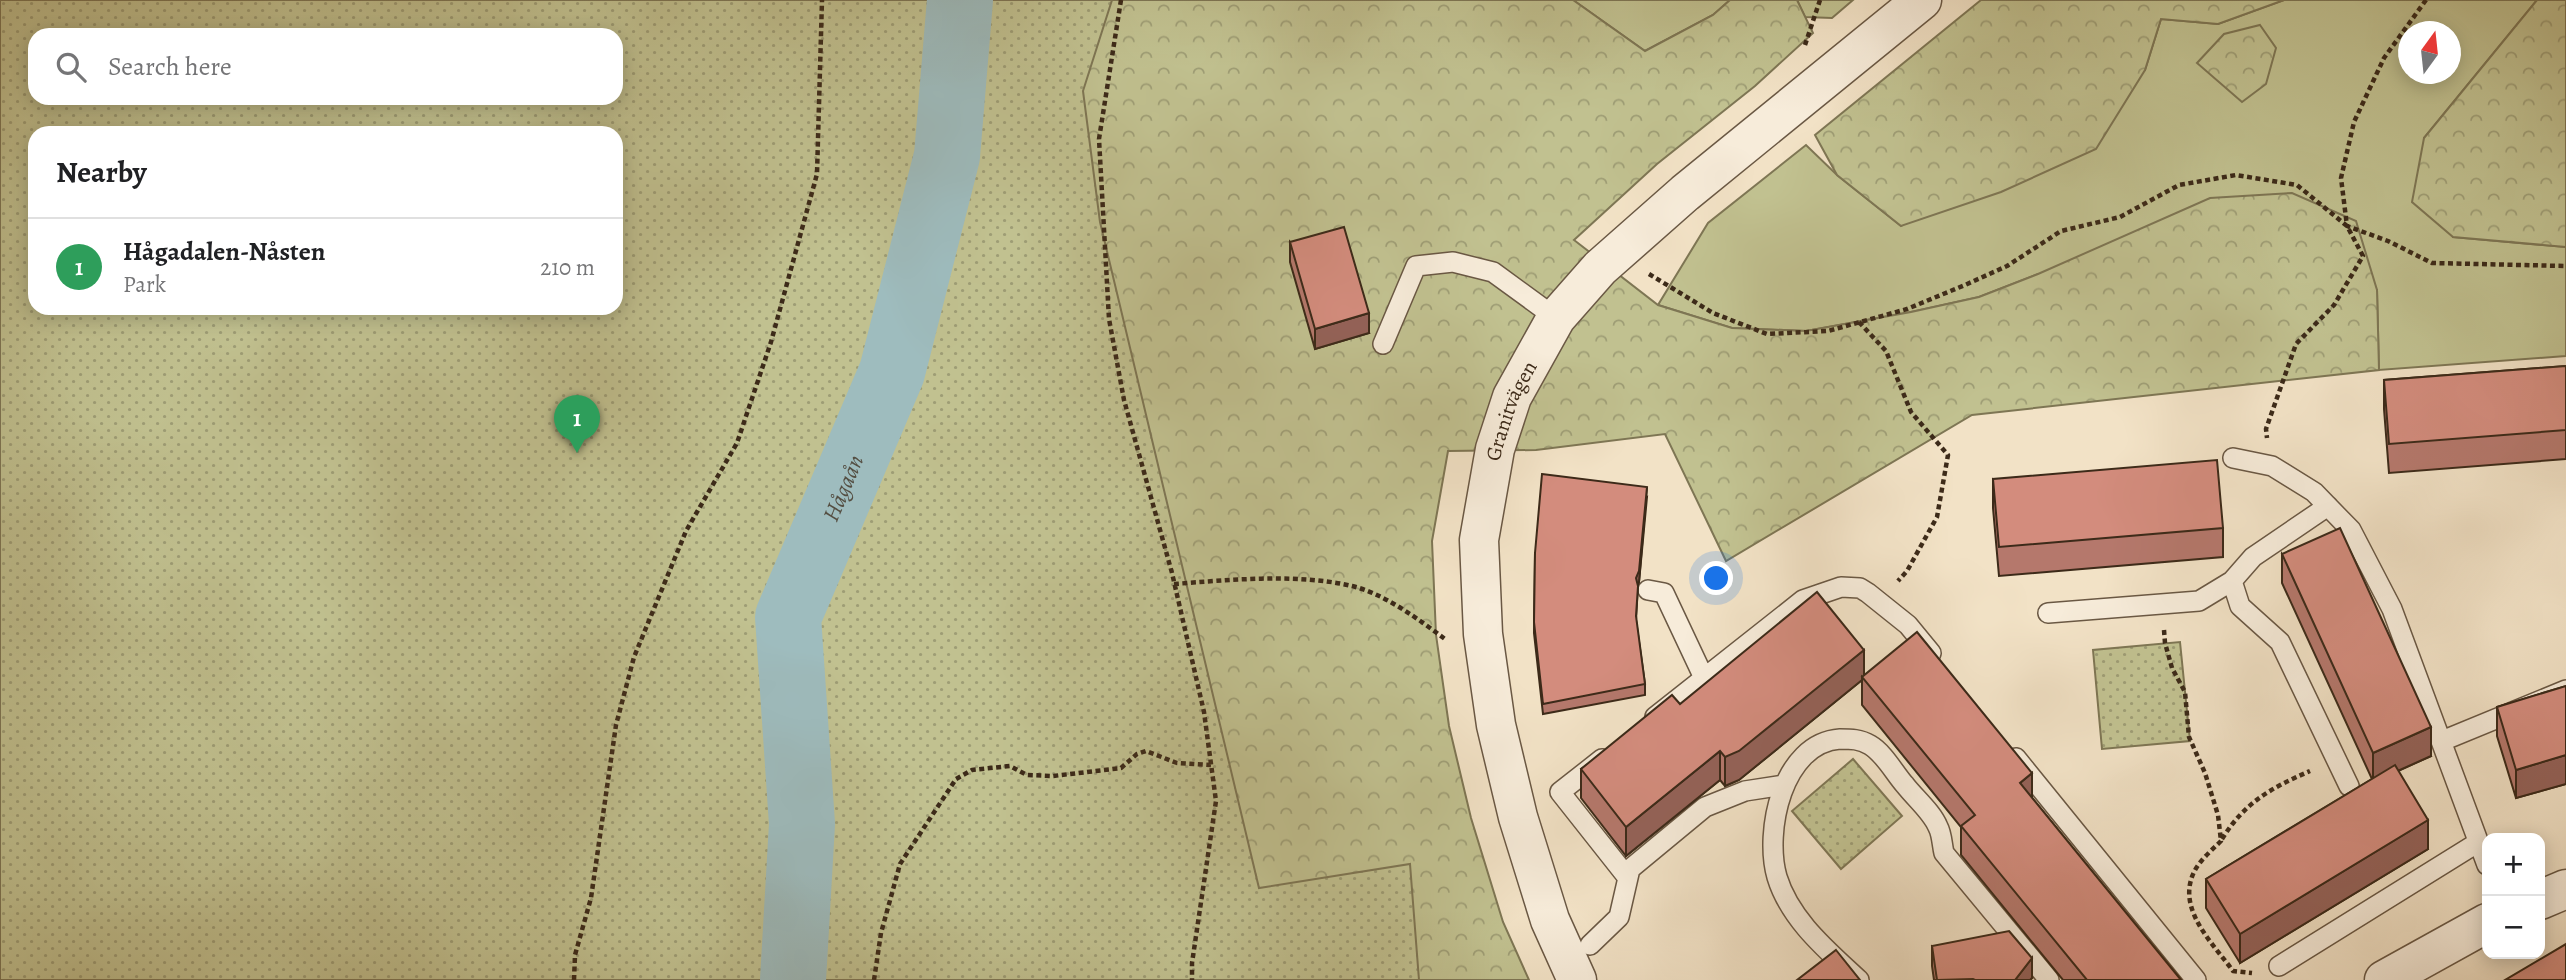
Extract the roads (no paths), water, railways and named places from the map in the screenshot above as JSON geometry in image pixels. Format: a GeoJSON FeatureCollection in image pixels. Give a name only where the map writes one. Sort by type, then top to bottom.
{"type":"FeatureCollection","features":[{"type":"Feature","properties":{"kind":"street","name":"Granitvägen"},"geometry":{"type":"LineString","coordinates":[[1577,980],[1550,920],[1518,817],[1496,725],[1483,634],[1479,541],[1495,449],[1512,397],[1556,318],[1601,268],[1685,193],[1922,0]]}},
{"type":"Feature","properties":{"kind":"street"},"geometry":{"type":"LineString","coordinates":[[2545,898],[2566,889]]}},
{"type":"Feature","properties":{"kind":"street"},"geometry":{"type":"LineString","coordinates":[[2399,976],[2482,926]]}},
{"type":"Feature","properties":{"kind":"lane"},"geometry":{"type":"LineString","coordinates":[[1383,344],[1416,267],[1453,261],[1493,272],[1556,318]]}},
{"type":"Feature","properties":{"kind":"lane"},"geometry":{"type":"LineString","coordinates":[[2233,458],[2272,466],[2314,492],[2351,530],[2392,609],[2482,854]]}},
{"type":"Feature","properties":{"kind":"lane"},"geometry":{"type":"LineString","coordinates":[[2048,613],[2199,601],[2232,581],[2253,557],[2328,506]]}},
{"type":"Feature","properties":{"kind":"lane"},"geometry":{"type":"LineString","coordinates":[[2232,581],[2240,606],[2280,642],[2349,786]]}},
{"type":"Feature","properties":{"kind":"lane"},"geometry":{"type":"LineString","coordinates":[[1638,730],[1803,600],[1841,587],[1860,588],[1908,625],[1943,668]]}},
{"type":"Feature","properties":{"kind":"lane"},"geometry":{"type":"LineString","coordinates":[[1648,590],[1664,593],[1704,678]]}},
{"type":"Feature","properties":{"kind":"lane"},"geometry":{"type":"LineString","coordinates":[[2442,741],[2566,690]]}},
{"type":"Feature","properties":{"kind":"lane"},"geometry":{"type":"LineString","coordinates":[[1859,980],[1832,955],[1790,907],[1777,879],[1773,857],[1780,798],[1788,775],[1804,755],[1829,740],[1854,738],[1872,746],[1938,826],[1944,853],[2049,980]]}},
{"type":"Feature","properties":{"kind":"lane"},"geometry":{"type":"LineString","coordinates":[[2004,743],[2196,980]]}},
{"type":"Feature","properties":{"kind":"lane"},"geometry":{"type":"LineString","coordinates":[[1616,748],[1560,792],[1629,878]]}},
{"type":"Feature","properties":{"kind":"lane"},"geometry":{"type":"LineString","coordinates":[[1590,944],[1619,917],[1630,869],[1704,807],[1745,791],[1784,785]]}},
{"type":"Feature","properties":{"kind":"lane"},"geometry":{"type":"LineString","coordinates":[[2279,966],[2477,843]]}},
{"type":"Feature","properties":{"kind":"waterway","name":"Hågaån"},"geometry":{"type":"LineString","coordinates":[[793,980],[802,824],[788,617],[892,372],[947,156],[960,0]]}},
{"type":"Feature","properties":{"kind":"place","name":"Hågadalen-Nåsten"},"geometry":{"type":"Point","coordinates":[577,453]}}]}
